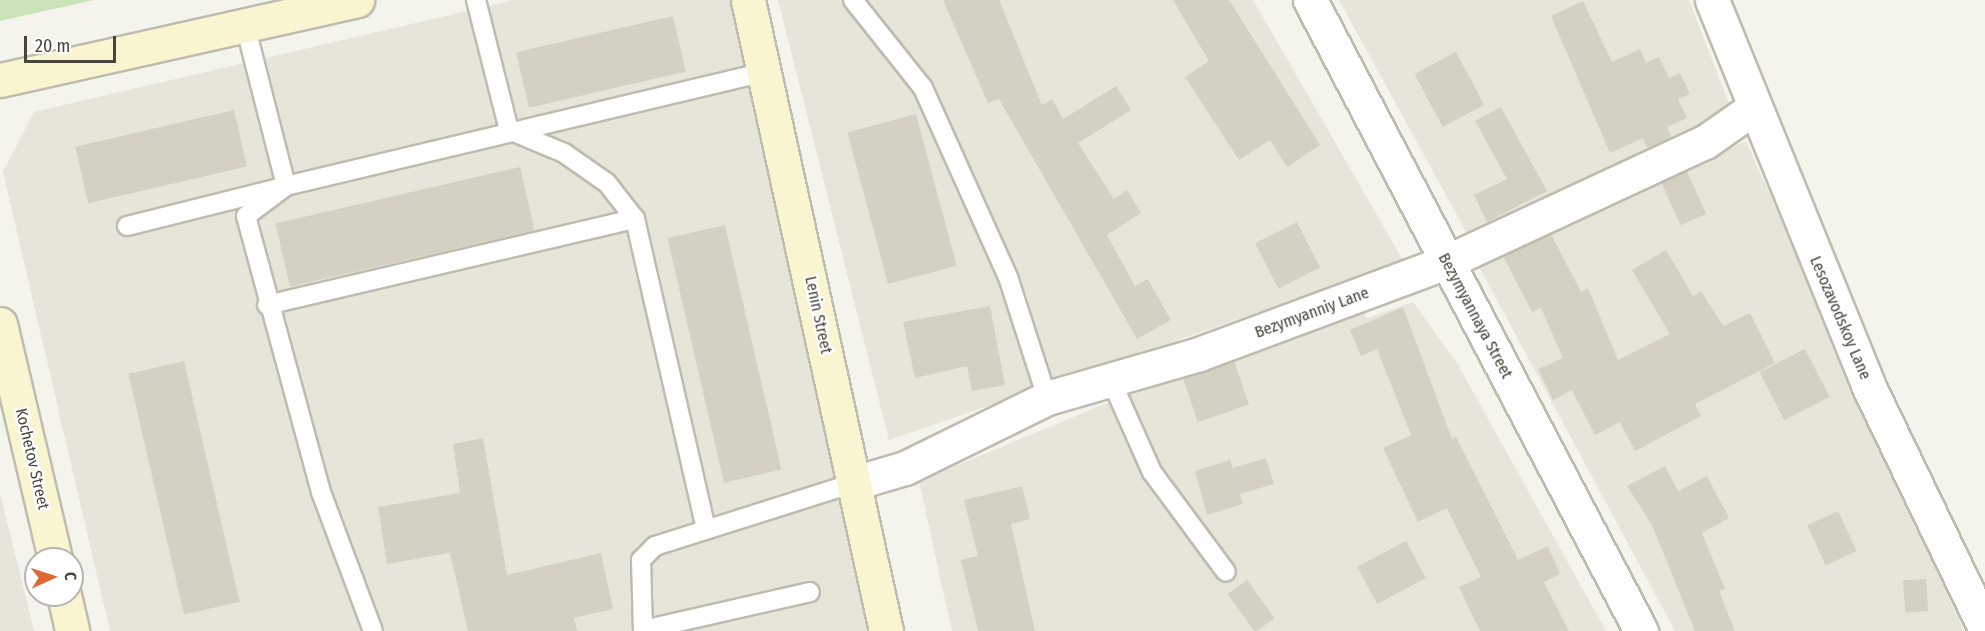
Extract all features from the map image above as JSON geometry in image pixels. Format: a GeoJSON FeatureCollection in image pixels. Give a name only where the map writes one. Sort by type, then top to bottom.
{"type":"FeatureCollection","features":[{"type":"Feature","properties":{"kind":"street"},"geometry":{"type":"LineString","coordinates":[[0,80],[357,0]]}},
{"type":"Feature","properties":{"kind":"street","name":"Lenin Street"},"geometry":{"type":"LineString","coordinates":[[748,0],[886,631]]}},
{"type":"Feature","properties":{"kind":"street","name":"Bezymyannaya Street"},"geometry":{"type":"LineString","coordinates":[[1310,0],[1641,631]]}},
{"type":"Feature","properties":{"kind":"street","name":"Lesozavodskoy Lane"},"geometry":{"type":"LineString","coordinates":[[1712,0],[1868,386],[1985,628]]}},
{"type":"Feature","properties":{"kind":"street","name":"Bezymyanniy Lane"},"geometry":{"type":"LineString","coordinates":[[854,483],[905,468],[1047,398],[1199,354],[1446,262],[1705,142],[1755,107]]}},
{"type":"Feature","properties":{"kind":"street","name":"Kochetov Street"},"geometry":{"type":"LineString","coordinates":[[0,324],[52,547]]}},
{"type":"Feature","properties":{"kind":"street"},"geometry":{"type":"LineString","coordinates":[[66,607],[72,631]]}},
{"type":"Feature","properties":{"kind":"lane"},"geometry":{"type":"LineString","coordinates":[[476,0],[509,130]]}},
{"type":"Feature","properties":{"kind":"lane"},"geometry":{"type":"LineString","coordinates":[[852,0],[923,88],[1008,277],[1047,398]]}},
{"type":"Feature","properties":{"kind":"lane"},"geometry":{"type":"LineString","coordinates":[[245,25],[286,186]]}},
{"type":"Feature","properties":{"kind":"lane"},"geometry":{"type":"LineString","coordinates":[[127,226],[509,130],[765,72]]}},
{"type":"Feature","properties":{"kind":"lane"},"geometry":{"type":"LineString","coordinates":[[509,130],[564,153],[607,183],[635,219],[706,529]]}},
{"type":"Feature","properties":{"kind":"lane"},"geometry":{"type":"LineString","coordinates":[[286,186],[246,216],[267,305],[321,492],[373,631]]}},
{"type":"Feature","properties":{"kind":"lane"},"geometry":{"type":"LineString","coordinates":[[267,305],[635,219]]}},
{"type":"Feature","properties":{"kind":"lane"},"geometry":{"type":"LineString","coordinates":[[1111,380],[1152,472],[1226,572]]}},
{"type":"Feature","properties":{"kind":"lane"},"geometry":{"type":"LineString","coordinates":[[810,592],[643,631],[641,560],[655,546],[854,483]]}},
{"type":"Feature","properties":{"kind":"shaded area"},"geometry":{"type":"Polygon","coordinates":[[[514,0],[733,0],[875,631],[110,631],[3,172],[34,112],[514,0]]]}},
{"type":"Feature","properties":{"kind":"shaded area"},"geometry":{"type":"Polygon","coordinates":[[[778,0],[1253,0],[1404,262],[889,440],[778,0]]]}},
{"type":"Feature","properties":{"kind":"shaded area"},"geometry":{"type":"Polygon","coordinates":[[[1339,0],[1689,0],[1732,111],[1469,237],[1339,0]]]}},
{"type":"Feature","properties":{"kind":"shaded area"},"geometry":{"type":"Polygon","coordinates":[[[1746,141],[1964,631],[1675,631],[1476,261],[1746,141]]]}},
{"type":"Feature","properties":{"kind":"shaded area"},"geometry":{"type":"Polygon","coordinates":[[[1413,302],[1457,363],[1606,631],[952,631],[919,481],[1153,384],[1361,308],[1367,318],[1413,302]]]}},
{"type":"Feature","properties":{"kind":"shaded area"},"geometry":{"type":"Polygon","coordinates":[[[0,494],[24,591],[24,607],[28,607],[34,631],[0,631],[0,494]]]}},
{"type":"Feature","properties":{"kind":"green space"},"geometry":{"type":"Polygon","coordinates":[[[0,0],[94,0],[0,21],[0,0]]]}},
{"type":"Feature","properties":{"kind":"building"},"geometry":{"type":"Polygon","coordinates":[[[943,0],[999,0],[1042,105],[1052,99],[1063,119],[1116,86],[1131,110],[1078,143],[1114,199],[1127,190],[1141,213],[1107,235],[1135,286],[1148,279],[1171,320],[1137,339],[999,99],[988,103],[943,0]]]}},
{"type":"Feature","properties":{"kind":"building"},"geometry":{"type":"Polygon","coordinates":[[[1173,0],[1229,0],[1320,145],[1287,167],[1270,140],[1239,160],[1185,77],[1209,61],[1173,0]]]}},
{"type":"Feature","properties":{"kind":"building"},"geometry":{"type":"Polygon","coordinates":[[[1583,1],[1612,62],[1640,49],[1646,63],[1659,57],[1669,78],[1680,73],[1690,94],[1678,99],[1687,118],[1667,127],[1671,137],[1647,148],[1643,138],[1610,153],[1551,16],[1583,1]]]}},
{"type":"Feature","properties":{"kind":"building"},"geometry":{"type":"Polygon","coordinates":[[[673,16],[686,72],[529,108],[516,52],[673,16]]]}},
{"type":"Feature","properties":{"kind":"building"},"geometry":{"type":"Polygon","coordinates":[[[1456,52],[1484,105],[1443,127],[1415,74],[1456,52]]]}},
{"type":"Feature","properties":{"kind":"building"},"geometry":{"type":"Polygon","coordinates":[[[1501,107],[1547,191],[1487,222],[1474,195],[1507,179],[1475,121],[1501,107]]]}},
{"type":"Feature","properties":{"kind":"building"},"geometry":{"type":"Polygon","coordinates":[[[234,110],[247,167],[88,203],[75,147],[234,110]]]}},
{"type":"Feature","properties":{"kind":"building"},"geometry":{"type":"Polygon","coordinates":[[[916,114],[957,266],[888,284],[847,132],[916,114]]]}},
{"type":"Feature","properties":{"kind":"building"},"geometry":{"type":"Polygon","coordinates":[[[520,167],[535,230],[290,287],[275,223],[520,167]]]}},
{"type":"Feature","properties":{"kind":"building"},"geometry":{"type":"Polygon","coordinates":[[[1687,171],[1706,214],[1681,225],[1661,182],[1687,171]]]}},
{"type":"Feature","properties":{"kind":"building"},"geometry":{"type":"Polygon","coordinates":[[[1297,222],[1320,267],[1278,289],[1255,243],[1297,222]]]}},
{"type":"Feature","properties":{"kind":"building"},"geometry":{"type":"Polygon","coordinates":[[[725,225],[781,470],[724,483],[668,238],[725,225]]]}},
{"type":"Feature","properties":{"kind":"building"},"geometry":{"type":"Polygon","coordinates":[[[1551,234],[1581,292],[1588,288],[1618,360],[1670,334],[1632,270],[1666,250],[1693,296],[1701,291],[1723,326],[1750,313],[1775,363],[1695,404],[1701,416],[1635,451],[1620,422],[1595,435],[1572,390],[1553,400],[1538,369],[1563,358],[1541,308],[1532,312],[1503,256],[1551,234]]]}},
{"type":"Feature","properties":{"kind":"building"},"geometry":{"type":"Polygon","coordinates":[[[990,306],[1005,385],[972,391],[967,366],[915,378],[903,322],[990,306]]]}},
{"type":"Feature","properties":{"kind":"building"},"geometry":{"type":"Polygon","coordinates":[[[1403,307],[1452,439],[1456,437],[1518,560],[1548,546],[1560,574],[1544,582],[1569,631],[1480,631],[1459,587],[1481,577],[1447,508],[1418,522],[1383,448],[1411,435],[1377,349],[1361,356],[1350,330],[1403,307]]]}},
{"type":"Feature","properties":{"kind":"building"},"geometry":{"type":"Polygon","coordinates":[[[1805,349],[1830,397],[1784,420],[1760,372],[1805,349]]]}},
{"type":"Feature","properties":{"kind":"building"},"geometry":{"type":"Polygon","coordinates":[[[184,361],[240,602],[184,614],[128,374],[184,361]]]}},
{"type":"Feature","properties":{"kind":"building"},"geometry":{"type":"Polygon","coordinates":[[[1234,361],[1249,404],[1198,422],[1183,379],[1234,361]]]}},
{"type":"Feature","properties":{"kind":"building"},"geometry":{"type":"Polygon","coordinates":[[[483,438],[507,575],[601,553],[613,609],[574,618],[577,631],[468,631],[450,553],[387,564],[378,507],[460,493],[453,444],[483,438]]]}},
{"type":"Feature","properties":{"kind":"building"},"geometry":{"type":"Polygon","coordinates":[[[1266,458],[1274,484],[1240,494],[1243,504],[1207,515],[1195,471],[1230,460],[1233,468],[1266,458]]]}},
{"type":"Feature","properties":{"kind":"building"},"geometry":{"type":"Polygon","coordinates":[[[1665,466],[1678,491],[1707,476],[1729,518],[1702,533],[1725,589],[1719,591],[1735,631],[1695,631],[1652,525],[1627,486],[1665,466]]]}},
{"type":"Feature","properties":{"kind":"building"},"geometry":{"type":"Polygon","coordinates":[[[1022,486],[1030,519],[1011,524],[1035,631],[978,631],[961,560],[978,556],[964,500],[1022,486]]]}},
{"type":"Feature","properties":{"kind":"building"},"geometry":{"type":"Polygon","coordinates":[[[1838,511],[1857,551],[1826,565],[1807,525],[1838,511]]]}},
{"type":"Feature","properties":{"kind":"building"},"geometry":{"type":"Polygon","coordinates":[[[1406,541],[1426,578],[1377,604],[1357,567],[1406,541]]]}},
{"type":"Feature","properties":{"kind":"building"},"geometry":{"type":"Polygon","coordinates":[[[1926,579],[1928,611],[1905,613],[1903,581],[1926,579]]]}},
{"type":"Feature","properties":{"kind":"building"},"geometry":{"type":"Polygon","coordinates":[[[1247,580],[1275,618],[1254,631],[1228,594],[1247,580]]]}}]}
